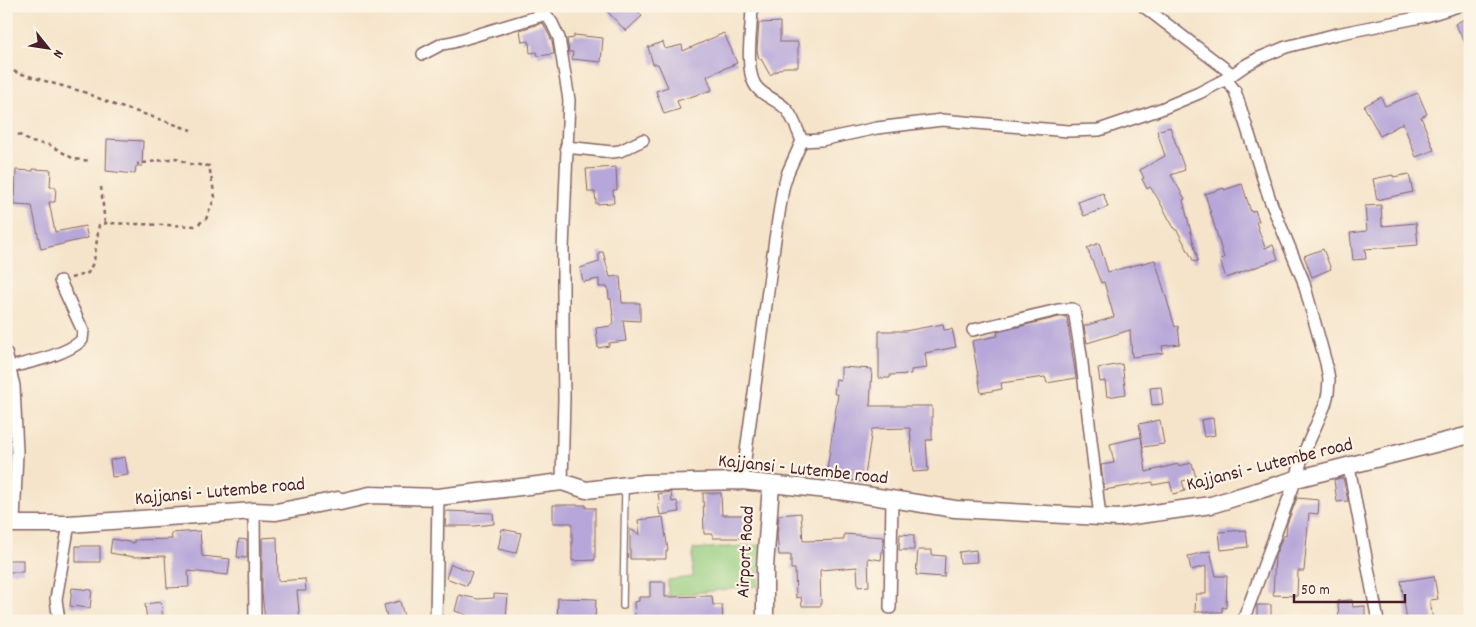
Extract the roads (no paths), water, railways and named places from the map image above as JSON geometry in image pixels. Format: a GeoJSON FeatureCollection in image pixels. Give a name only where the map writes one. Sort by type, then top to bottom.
{"type":"FeatureCollection","features":[{"type":"Feature","properties":{"kind":"street"},"geometry":{"type":"LineString","coordinates":[[742,482],[782,196],[788,172],[802,142],[786,109],[763,93],[754,84],[749,65],[752,6]]}},
{"type":"Feature","properties":{"kind":"street"},"geometry":{"type":"LineString","coordinates":[[1143,6],[1229,77],[1270,200],[1303,280],[1329,379],[1325,405],[1303,455],[1296,480],[1243,621]]}},
{"type":"Feature","properties":{"kind":"street"},"geometry":{"type":"LineString","coordinates":[[802,142],[878,128],[942,120],[1068,131],[1099,130],[1161,109],[1199,93],[1259,58],[1286,47],[1336,34],[1426,16],[1458,6]]}},
{"type":"Feature","properties":{"kind":"street"},"geometry":{"type":"LineString","coordinates":[[423,54],[442,44],[545,15],[557,33],[564,63],[569,100],[563,249],[562,328],[564,398],[562,482]]}},
{"type":"Feature","properties":{"kind":"street"},"geometry":{"type":"LineString","coordinates":[[566,147],[612,152],[620,151],[642,140]]}},
{"type":"Feature","properties":{"kind":"street"},"geometry":{"type":"LineString","coordinates":[[10,367],[40,360],[73,346],[82,340],[83,331],[60,281]]}},
{"type":"Feature","properties":{"kind":"street"},"geometry":{"type":"LineString","coordinates":[[973,330],[1058,310],[1074,310],[1100,517]]}},
{"type":"Feature","properties":{"kind":"street"},"geometry":{"type":"LineString","coordinates":[[6,353],[14,386],[17,452],[10,523]]}},
{"type":"Feature","properties":{"kind":"street","name":"Kajjansi - Lutembe road"},"geometry":{"type":"LineString","coordinates":[[10,523],[69,524],[276,512],[338,500],[340,502],[370,495],[438,497],[562,482],[586,490],[645,482],[742,482],[846,492],[955,510],[1118,518],[1211,506],[1296,480],[1470,435]]}},
{"type":"Feature","properties":{"kind":"street"},"geometry":{"type":"LineString","coordinates":[[1348,467],[1378,621]]}},
{"type":"Feature","properties":{"kind":"street","name":"Airport Road"},"geometry":{"type":"LineString","coordinates":[[765,621],[765,567],[771,485]]}},
{"type":"Feature","properties":{"kind":"street"},"geometry":{"type":"LineString","coordinates":[[436,621],[438,497]]}},
{"type":"Feature","properties":{"kind":"street"},"geometry":{"type":"LineString","coordinates":[[890,608],[892,500]]}},
{"type":"Feature","properties":{"kind":"street"},"geometry":{"type":"LineString","coordinates":[[254,512],[255,621]]}},
{"type":"Feature","properties":{"kind":"street"},"geometry":{"type":"LineString","coordinates":[[59,621],[56,599],[69,524]]}},
{"type":"Feature","properties":{"kind":"lane"},"geometry":{"type":"LineString","coordinates":[[624,606],[625,485]]}}]}
